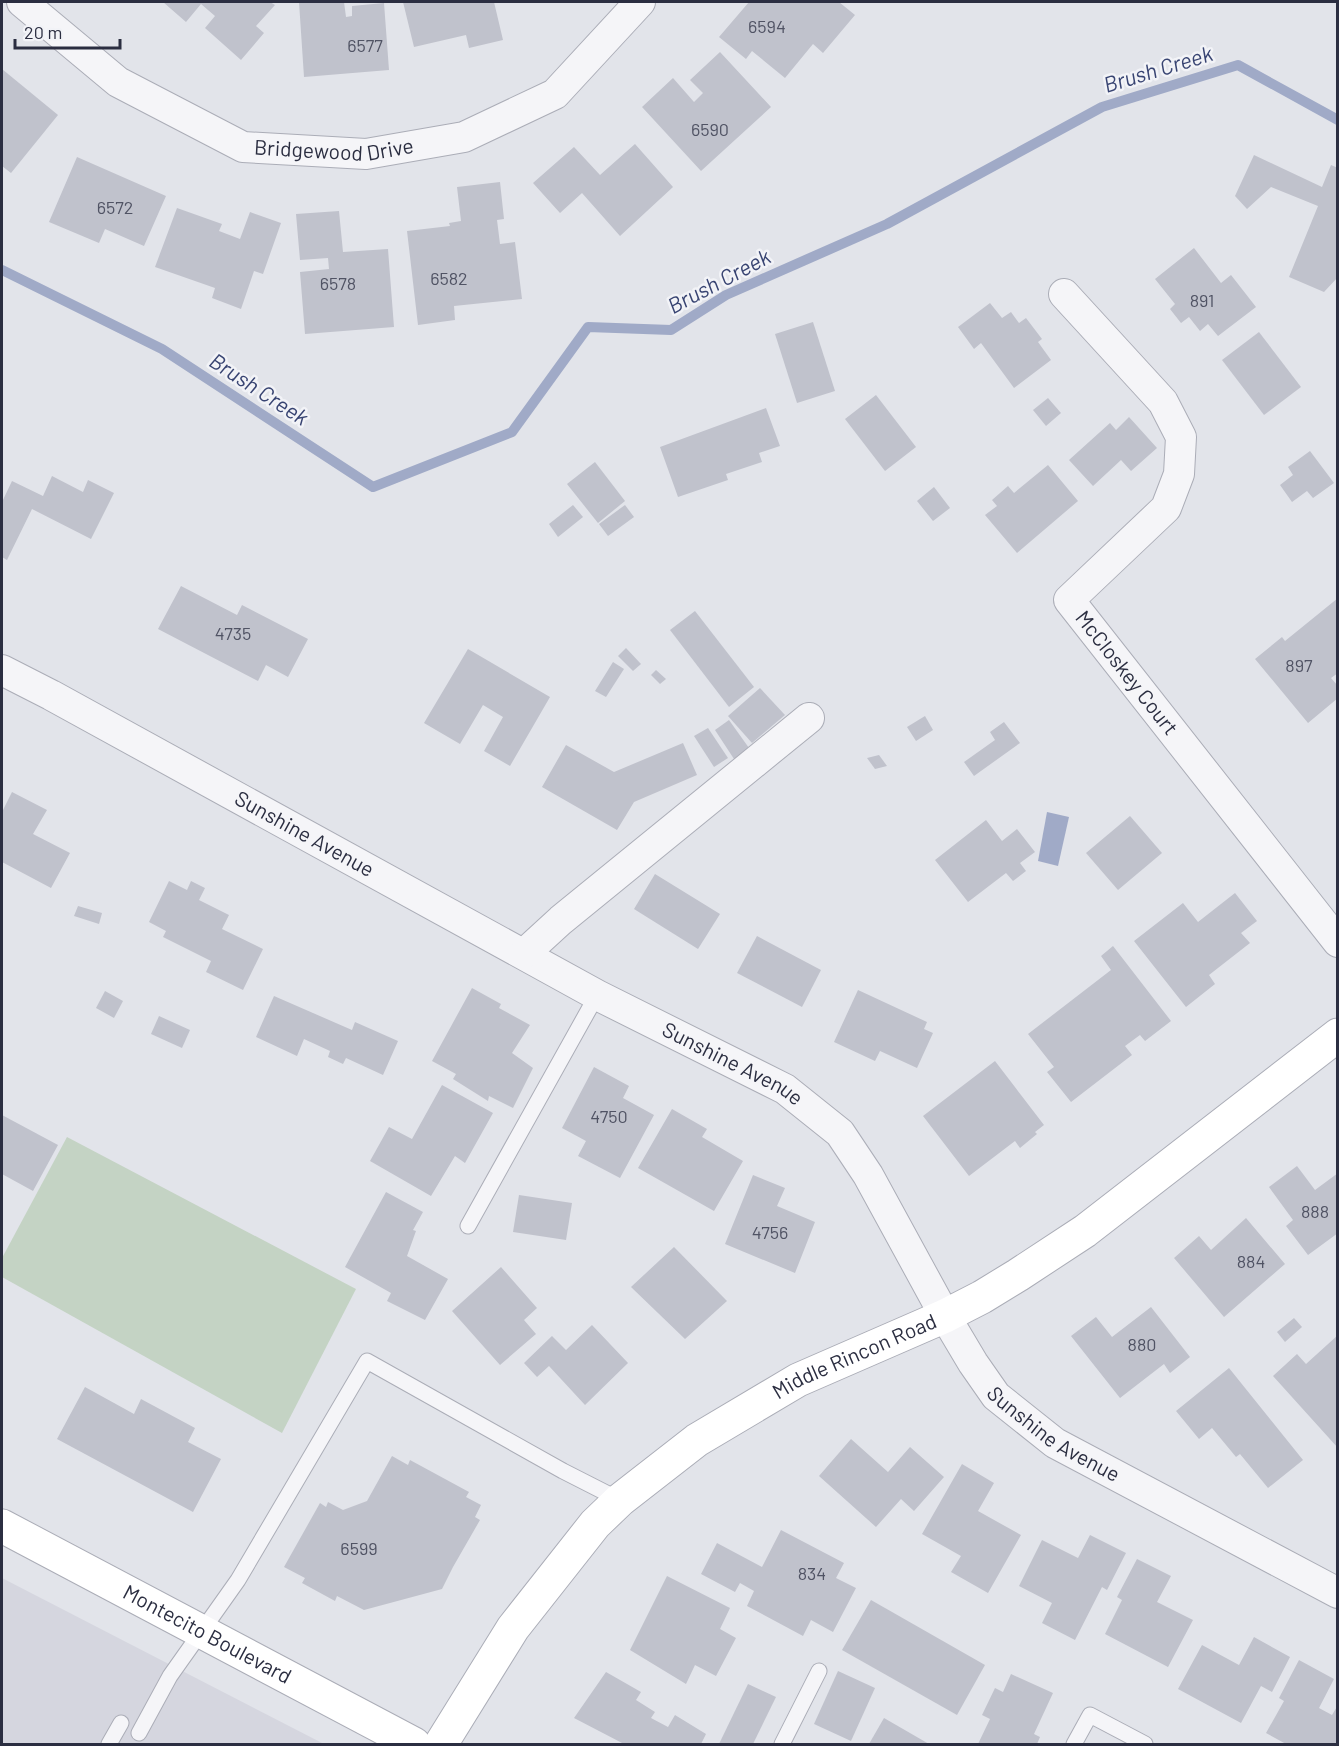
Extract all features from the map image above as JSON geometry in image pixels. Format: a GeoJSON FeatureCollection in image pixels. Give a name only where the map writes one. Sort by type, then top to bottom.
{"type":"FeatureCollection","features":[{"type":"Feature","properties":{"kind":"street","name":"Bridgewood Drive"},"geometry":{"type":"LineString","coordinates":[[22,2],[118,82],[243,147],[366,154],[464,137],[555,94],[640,2]]}},
{"type":"Feature","properties":{"kind":"street","name":"McCloskey Court"},"geometry":{"type":"LineString","coordinates":[[1064,294],[1162,402],[1180,437],[1179,474],[1166,508],[1069,600],[1338,942]]}},
{"type":"Feature","properties":{"kind":"street","name":"Sunshine Avenue"},"geometry":{"type":"LineString","coordinates":[[2,670],[597,994],[785,1089],[840,1133],[868,1175],[945,1316],[996,1396],[1055,1443],[1335,1586]]}},
{"type":"Feature","properties":{"kind":"street"},"geometry":{"type":"LineString","coordinates":[[525,953],[561,920],[809,718]]}},
{"type":"Feature","properties":{"kind":"street","name":"Middle Rincon Road"},"geometry":{"type":"LineString","coordinates":[[441,1744],[513,1628],[595,1524],[620,1500],[697,1440],[798,1380],[945,1316],[991,1292],[1085,1231],[1338,1035]]}},
{"type":"Feature","properties":{"kind":"street","name":"Montecito Boulevard"},"geometry":{"type":"LineString","coordinates":[[2,1526],[414,1744]]}},
{"type":"Feature","properties":{"kind":"lane"},"geometry":{"type":"LineString","coordinates":[[468,1226],[597,994]]}},
{"type":"Feature","properties":{"kind":"lane"},"geometry":{"type":"LineString","coordinates":[[139,1734],[170,1676],[238,1580],[368,1361],[620,1500]]}},
{"type":"Feature","properties":{"kind":"lane"},"geometry":{"type":"LineString","coordinates":[[782,1744],[819,1671]]}},
{"type":"Feature","properties":{"kind":"lane"},"geometry":{"type":"LineString","coordinates":[[1074,1744],[1090,1715],[1145,1744]]}},
{"type":"Feature","properties":{"kind":"lane"},"geometry":{"type":"LineString","coordinates":[[109,1744],[121,1723]]}},
{"type":"Feature","properties":{"kind":"shaded area"},"geometry":{"type":"Polygon","coordinates":[[[2,1578],[324,1744],[2,1744],[2,1578]]]}},
{"type":"Feature","properties":{"kind":"green space"},"geometry":{"type":"Polygon","coordinates":[[[67,1137],[356,1289],[282,1433],[2,1277],[2,1258],[67,1137]]]}},
{"type":"Feature","properties":{"kind":"water"},"geometry":{"type":"Polygon","coordinates":[[[1047,812],[1069,817],[1058,866],[1038,861],[1047,812]]]}},
{"type":"Feature","properties":{"kind":"building"},"geometry":{"type":"Polygon","coordinates":[[[163,2],[270,2],[275,5],[256,26],[264,33],[241,60],[205,28],[215,16],[201,4],[186,22],[163,2]]]}},
{"type":"Feature","properties":{"kind":"building"},"geometry":{"type":"Polygon","coordinates":[[[299,2],[344,2],[346,17],[352,16],[352,6],[384,3],[389,70],[304,77],[299,2]]]}},
{"type":"Feature","properties":{"kind":"building"},"geometry":{"type":"Polygon","coordinates":[[[403,2],[494,2],[503,40],[469,48],[466,35],[414,47],[403,2]]]}},
{"type":"Feature","properties":{"kind":"building"},"geometry":{"type":"Polygon","coordinates":[[[749,2],[839,2],[855,15],[823,53],[813,44],[785,78],[752,51],[746,59],[719,37],[749,2]]]}},
{"type":"Feature","properties":{"kind":"building"},"geometry":{"type":"Polygon","coordinates":[[[720,52],[771,107],[701,171],[642,107],[673,78],[694,102],[703,93],[690,80],[720,52]]]}},
{"type":"Feature","properties":{"kind":"building"},"geometry":{"type":"Polygon","coordinates":[[[2,69],[58,115],[11,173],[2,166],[2,69]]]}},
{"type":"Feature","properties":{"kind":"building"},"geometry":{"type":"Polygon","coordinates":[[[635,144],[673,187],[620,236],[582,193],[560,213],[533,183],[574,147],[600,175],[635,144]]]}},
{"type":"Feature","properties":{"kind":"building"},"geometry":{"type":"Polygon","coordinates":[[[1254,155],[1322,187],[1331,165],[1338,168],[1338,277],[1324,292],[1289,277],[1318,206],[1271,187],[1247,209],[1235,196],[1254,155]]]}},
{"type":"Feature","properties":{"kind":"building"},"geometry":{"type":"Polygon","coordinates":[[[77,157],[166,196],[144,246],[105,229],[99,243],[49,222],[77,157]]]}},
{"type":"Feature","properties":{"kind":"building"},"geometry":{"type":"Polygon","coordinates":[[[500,182],[504,219],[497,220],[500,244],[515,242],[522,299],[454,306],[455,320],[418,325],[407,231],[450,226],[449,223],[461,221],[457,187],[500,182]]]}},
{"type":"Feature","properties":{"kind":"building"},"geometry":{"type":"Polygon","coordinates":[[[177,208],[222,224],[219,231],[240,239],[250,212],[281,223],[263,274],[254,271],[241,309],[212,298],[215,288],[155,267],[177,208]]]}},
{"type":"Feature","properties":{"kind":"building"},"geometry":{"type":"Polygon","coordinates":[[[339,211],[343,252],[388,249],[394,327],[305,334],[300,272],[329,269],[328,258],[300,260],[296,214],[339,211]]]}},
{"type":"Feature","properties":{"kind":"building"},"geometry":{"type":"Polygon","coordinates":[[[1194,248],[1221,283],[1231,275],[1256,307],[1218,336],[1208,324],[1200,331],[1189,317],[1181,323],[1170,309],[1175,304],[1155,279],[1194,248]]]}},
{"type":"Feature","properties":{"kind":"building"},"geometry":{"type":"Polygon","coordinates":[[[990,303],[1002,318],[1011,312],[1019,323],[1026,318],[1042,339],[1038,342],[1051,360],[1014,388],[981,343],[974,349],[958,327],[990,303]]]}},
{"type":"Feature","properties":{"kind":"building"},"geometry":{"type":"Polygon","coordinates":[[[813,322],[835,391],[797,403],[775,334],[813,322]]]}},
{"type":"Feature","properties":{"kind":"building"},"geometry":{"type":"Polygon","coordinates":[[[1259,332],[1301,387],[1264,415],[1222,360],[1259,332]]]}},
{"type":"Feature","properties":{"kind":"building"},"geometry":{"type":"Polygon","coordinates":[[[876,395],[916,447],[885,471],[845,419],[876,395]]]}},
{"type":"Feature","properties":{"kind":"building"},"geometry":{"type":"Polygon","coordinates":[[[1048,398],[1061,413],[1046,426],[1033,410],[1048,398]]]}},
{"type":"Feature","properties":{"kind":"building"},"geometry":{"type":"Polygon","coordinates":[[[766,408],[780,446],[759,453],[762,462],[726,474],[728,480],[678,497],[660,447],[766,408]]]}},
{"type":"Feature","properties":{"kind":"building"},"geometry":{"type":"Polygon","coordinates":[[[1129,417],[1157,448],[1131,471],[1121,460],[1093,486],[1069,460],[1110,423],[1116,430],[1129,417]]]}},
{"type":"Feature","properties":{"kind":"building"},"geometry":{"type":"Polygon","coordinates":[[[1310,451],[1334,483],[1313,498],[1307,491],[1292,502],[1280,485],[1293,475],[1288,467],[1310,451]]]}},
{"type":"Feature","properties":{"kind":"building"},"geometry":{"type":"Polygon","coordinates":[[[595,462],[625,501],[598,523],[567,484],[595,462]]]}},
{"type":"Feature","properties":{"kind":"building"},"geometry":{"type":"Polygon","coordinates":[[[1048,465],[1078,501],[1017,553],[985,515],[997,506],[992,500],[1008,486],[1014,493],[1048,465]]]}},
{"type":"Feature","properties":{"kind":"building"},"geometry":{"type":"Polygon","coordinates":[[[52,476],[83,492],[88,480],[114,493],[91,539],[32,509],[7,560],[2,557],[2,502],[12,481],[43,496],[52,476]]]}},
{"type":"Feature","properties":{"kind":"building"},"geometry":{"type":"Polygon","coordinates":[[[934,487],[950,508],[933,521],[917,501],[934,487]]]}},
{"type":"Feature","properties":{"kind":"building"},"geometry":{"type":"Polygon","coordinates":[[[573,505],[583,517],[558,537],[549,524],[573,505]]]}},
{"type":"Feature","properties":{"kind":"building"},"geometry":{"type":"Polygon","coordinates":[[[625,505],[634,517],[608,536],[599,524],[625,505]]]}},
{"type":"Feature","properties":{"kind":"building"},"geometry":{"type":"Polygon","coordinates":[[[181,586],[237,615],[242,605],[308,639],[288,677],[266,665],[258,681],[158,629],[181,586]]]}},
{"type":"Feature","properties":{"kind":"building"},"geometry":{"type":"Polygon","coordinates":[[[1338,598],[1338,673],[1331,678],[1338,686],[1338,698],[1308,723],[1255,659],[1282,637],[1285,641],[1338,598]]]}},
{"type":"Feature","properties":{"kind":"building"},"geometry":{"type":"Polygon","coordinates":[[[695,611],[754,687],[729,707],[670,630],[695,611]]]}},
{"type":"Feature","properties":{"kind":"building"},"geometry":{"type":"Polygon","coordinates":[[[626,648],[641,664],[633,671],[618,656],[626,648]]]}},
{"type":"Feature","properties":{"kind":"building"},"geometry":{"type":"Polygon","coordinates":[[[468,649],[550,697],[510,766],[484,751],[503,717],[483,705],[460,744],[424,723],[468,649]]]}},
{"type":"Feature","properties":{"kind":"building"},"geometry":{"type":"Polygon","coordinates":[[[613,662],[624,669],[606,697],[595,691],[613,662]]]}},
{"type":"Feature","properties":{"kind":"building"},"geometry":{"type":"Polygon","coordinates":[[[656,670],[666,679],[660,684],[651,675],[656,670]]]}},
{"type":"Feature","properties":{"kind":"building"},"geometry":{"type":"Polygon","coordinates":[[[760,688],[785,715],[752,743],[728,716],[760,688]]]}},
{"type":"Feature","properties":{"kind":"building"},"geometry":{"type":"Polygon","coordinates":[[[925,716],[933,730],[916,741],[907,727],[925,716]]]}},
{"type":"Feature","properties":{"kind":"building"},"geometry":{"type":"Polygon","coordinates":[[[729,720],[749,748],[734,759],[715,730],[729,720]]]}},
{"type":"Feature","properties":{"kind":"building"},"geometry":{"type":"Polygon","coordinates":[[[1004,722],[1020,743],[974,776],[964,762],[995,740],[990,732],[1004,722]]]}},
{"type":"Feature","properties":{"kind":"building"},"geometry":{"type":"Polygon","coordinates":[[[708,728],[728,758],[714,767],[694,736],[708,728]]]}},
{"type":"Feature","properties":{"kind":"building"},"geometry":{"type":"Polygon","coordinates":[[[683,743],[697,775],[634,802],[617,830],[542,787],[566,745],[614,772],[683,743]]]}},
{"type":"Feature","properties":{"kind":"building"},"geometry":{"type":"Polygon","coordinates":[[[879,755],[887,766],[875,769],[867,758],[879,755]]]}},
{"type":"Feature","properties":{"kind":"building"},"geometry":{"type":"Polygon","coordinates":[[[12,792],[47,810],[33,834],[70,853],[51,888],[2,862],[2,812],[12,792]]]}},
{"type":"Feature","properties":{"kind":"building"},"geometry":{"type":"Polygon","coordinates":[[[1130,816],[1162,853],[1118,890],[1086,853],[1130,816]]]}},
{"type":"Feature","properties":{"kind":"building"},"geometry":{"type":"Polygon","coordinates":[[[986,820],[1002,841],[1017,829],[1035,852],[1020,863],[1026,871],[1013,881],[1006,873],[968,902],[935,860],[986,820]]]}},
{"type":"Feature","properties":{"kind":"building"},"geometry":{"type":"Polygon","coordinates":[[[655,874],[720,914],[698,949],[634,909],[655,874]]]}},
{"type":"Feature","properties":{"kind":"building"},"geometry":{"type":"Polygon","coordinates":[[[169,881],[187,890],[191,881],[205,888],[199,900],[229,915],[222,929],[263,949],[243,990],[206,972],[211,961],[163,937],[166,931],[149,922],[169,881]]]}},
{"type":"Feature","properties":{"kind":"building"},"geometry":{"type":"Polygon","coordinates":[[[1235,893],[1257,921],[1241,933],[1250,943],[1209,975],[1215,984],[1186,1007],[1134,941],[1183,903],[1198,922],[1235,893]]]}},
{"type":"Feature","properties":{"kind":"building"},"geometry":{"type":"Polygon","coordinates":[[[78,906],[102,913],[99,924],[74,916],[78,906]]]}},
{"type":"Feature","properties":{"kind":"building"},"geometry":{"type":"Polygon","coordinates":[[[757,936],[821,970],[802,1007],[737,973],[757,936]]]}},
{"type":"Feature","properties":{"kind":"building"},"geometry":{"type":"Polygon","coordinates":[[[1113,946],[1171,1021],[1145,1041],[1140,1035],[1125,1046],[1132,1055],[1071,1102],[1047,1072],[1054,1067],[1028,1034],[1111,970],[1101,956],[1113,946]]]}},
{"type":"Feature","properties":{"kind":"building"},"geometry":{"type":"Polygon","coordinates":[[[472,988],[501,1004],[499,1008],[530,1025],[512,1053],[533,1068],[513,1108],[489,1096],[488,1101],[453,1079],[456,1074],[432,1061],[472,988]]]}},
{"type":"Feature","properties":{"kind":"building"},"geometry":{"type":"Polygon","coordinates":[[[858,990],[927,1022],[924,1029],[933,1033],[917,1068],[880,1051],[875,1061],[834,1042],[858,990]]]}},
{"type":"Feature","properties":{"kind":"building"},"geometry":{"type":"Polygon","coordinates":[[[105,991],[123,1001],[114,1018],[96,1008],[105,991]]]}},
{"type":"Feature","properties":{"kind":"building"},"geometry":{"type":"Polygon","coordinates":[[[274,996],[352,1030],[355,1022],[398,1041],[383,1075],[346,1058],[343,1064],[328,1057],[330,1051],[304,1039],[297,1056],[256,1037],[274,996]]]}},
{"type":"Feature","properties":{"kind":"building"},"geometry":{"type":"Polygon","coordinates":[[[159,1016],[190,1030],[182,1048],[151,1034],[159,1016]]]}},
{"type":"Feature","properties":{"kind":"building"},"geometry":{"type":"Polygon","coordinates":[[[995,1061],[1044,1125],[1020,1148],[1015,1141],[969,1176],[923,1116],[995,1061]]]}},
{"type":"Feature","properties":{"kind":"building"},"geometry":{"type":"Polygon","coordinates":[[[594,1067],[629,1086],[623,1098],[654,1115],[620,1178],[578,1156],[586,1141],[562,1128],[594,1067]]]}},
{"type":"Feature","properties":{"kind":"building"},"geometry":{"type":"Polygon","coordinates":[[[442,1085],[493,1113],[465,1163],[455,1156],[431,1196],[370,1161],[389,1127],[412,1139],[442,1085]]]}},
{"type":"Feature","properties":{"kind":"building"},"geometry":{"type":"Polygon","coordinates":[[[672,1109],[707,1129],[702,1137],[743,1161],[714,1211],[638,1168],[672,1109]]]}},
{"type":"Feature","properties":{"kind":"building"},"geometry":{"type":"Polygon","coordinates":[[[2,1115],[58,1145],[33,1191],[2,1174],[2,1115]]]}},
{"type":"Feature","properties":{"kind":"building"},"geometry":{"type":"Polygon","coordinates":[[[1297,1166],[1315,1190],[1338,1173],[1338,1233],[1308,1255],[1286,1226],[1293,1220],[1269,1187],[1297,1166]]]}},
{"type":"Feature","properties":{"kind":"building"},"geometry":{"type":"Polygon","coordinates":[[[753,1175],[785,1188],[777,1206],[815,1222],[795,1273],[725,1244],[753,1175]]]}},
{"type":"Feature","properties":{"kind":"building"},"geometry":{"type":"Polygon","coordinates":[[[386,1192],[423,1212],[413,1230],[416,1231],[407,1256],[448,1279],[425,1320],[387,1301],[391,1293],[345,1267],[386,1192]]]}},
{"type":"Feature","properties":{"kind":"building"},"geometry":{"type":"Polygon","coordinates":[[[519,1195],[572,1203],[566,1240],[513,1232],[519,1195]]]}},
{"type":"Feature","properties":{"kind":"building"},"geometry":{"type":"Polygon","coordinates":[[[1246,1218],[1285,1264],[1224,1317],[1174,1258],[1199,1236],[1211,1250],[1246,1218]]]}},
{"type":"Feature","properties":{"kind":"building"},"geometry":{"type":"Polygon","coordinates":[[[674,1247],[727,1301],[685,1339],[631,1287],[674,1247]]]}},
{"type":"Feature","properties":{"kind":"building"},"geometry":{"type":"Polygon","coordinates":[[[501,1267],[537,1308],[524,1320],[536,1334],[500,1365],[452,1311],[501,1267]]]}},
{"type":"Feature","properties":{"kind":"building"},"geometry":{"type":"Polygon","coordinates":[[[1151,1307],[1190,1357],[1170,1373],[1164,1364],[1120,1398],[1071,1336],[1096,1317],[1112,1337],[1151,1307]]]}},
{"type":"Feature","properties":{"kind":"building"},"geometry":{"type":"Polygon","coordinates":[[[1294,1318],[1302,1327],[1285,1342],[1277,1332],[1294,1318]]]}},
{"type":"Feature","properties":{"kind":"building"},"geometry":{"type":"Polygon","coordinates":[[[592,1325],[628,1363],[585,1405],[549,1366],[537,1377],[524,1363],[552,1336],[566,1350],[592,1325]]]}},
{"type":"Feature","properties":{"kind":"building"},"geometry":{"type":"Polygon","coordinates":[[[1338,1335],[1338,1448],[1273,1376],[1297,1354],[1306,1364],[1338,1335]]]}},
{"type":"Feature","properties":{"kind":"building"},"geometry":{"type":"Polygon","coordinates":[[[1229,1368],[1303,1460],[1268,1488],[1240,1454],[1236,1457],[1212,1428],[1199,1439],[1176,1411],[1229,1368]]]}},
{"type":"Feature","properties":{"kind":"building"},"geometry":{"type":"Polygon","coordinates":[[[85,1387],[134,1414],[141,1399],[195,1428],[188,1442],[221,1459],[193,1512],[57,1439],[85,1387]]]}},
{"type":"Feature","properties":{"kind":"building"},"geometry":{"type":"Polygon","coordinates":[[[851,1439],[888,1472],[910,1447],[944,1477],[914,1511],[901,1499],[876,1527],[819,1476],[851,1439]]]}},
{"type":"Feature","properties":{"kind":"building"},"geometry":{"type":"Polygon","coordinates":[[[392,1456],[408,1465],[410,1460],[469,1492],[466,1497],[481,1505],[475,1517],[480,1520],[442,1589],[364,1610],[337,1596],[335,1601],[302,1583],[305,1578],[284,1567],[320,1503],[326,1507],[328,1502],[343,1510],[367,1501],[392,1456]]]}},
{"type":"Feature","properties":{"kind":"building"},"geometry":{"type":"Polygon","coordinates":[[[962,1464],[994,1483],[978,1511],[1021,1535],[988,1593],[951,1572],[961,1556],[922,1534],[962,1464]]]}},
{"type":"Feature","properties":{"kind":"building"},"geometry":{"type":"Polygon","coordinates":[[[781,1530],[844,1563],[836,1578],[856,1588],[833,1632],[811,1620],[803,1636],[747,1606],[754,1591],[740,1583],[735,1592],[701,1574],[717,1543],[762,1567],[781,1530]]]}},
{"type":"Feature","properties":{"kind":"building"},"geometry":{"type":"Polygon","coordinates":[[[1090,1535],[1126,1553],[1107,1590],[1102,1587],[1075,1640],[1042,1623],[1052,1603],[1019,1586],[1042,1540],[1078,1558],[1090,1535]]]}},
{"type":"Feature","properties":{"kind":"building"},"geometry":{"type":"Polygon","coordinates":[[[1137,1559],[1171,1576],[1157,1602],[1193,1620],[1168,1667],[1105,1634],[1122,1600],[1117,1597],[1137,1559]]]}},
{"type":"Feature","properties":{"kind":"building"},"geometry":{"type":"Polygon","coordinates":[[[667,1576],[730,1608],[720,1629],[736,1638],[716,1676],[695,1665],[686,1684],[630,1650],[667,1576]]]}},
{"type":"Feature","properties":{"kind":"building"},"geometry":{"type":"Polygon","coordinates":[[[871,1600],[985,1665],[957,1715],[842,1650],[871,1600]]]}},
{"type":"Feature","properties":{"kind":"building"},"geometry":{"type":"Polygon","coordinates":[[[1254,1637],[1290,1657],[1272,1692],[1261,1686],[1241,1723],[1178,1689],[1202,1645],[1239,1665],[1254,1637]]]}},
{"type":"Feature","properties":{"kind":"building"},"geometry":{"type":"Polygon","coordinates":[[[1299,1660],[1334,1679],[1319,1708],[1332,1715],[1338,1705],[1338,1744],[1286,1744],[1266,1733],[1284,1701],[1279,1698],[1299,1660]]]}},
{"type":"Feature","properties":{"kind":"building"},"geometry":{"type":"Polygon","coordinates":[[[838,1671],[875,1688],[851,1741],[814,1724],[838,1671]]]}},
{"type":"Feature","properties":{"kind":"building"},"geometry":{"type":"Polygon","coordinates":[[[606,1672],[641,1692],[636,1700],[655,1712],[651,1718],[668,1727],[675,1715],[706,1734],[701,1744],[624,1744],[574,1718],[606,1672]]]}},
{"type":"Feature","properties":{"kind":"building"},"geometry":{"type":"Polygon","coordinates":[[[1011,1674],[1053,1693],[1034,1734],[1040,1737],[1037,1744],[978,1744],[990,1719],[982,1715],[995,1688],[1003,1692],[1011,1674]]]}},
{"type":"Feature","properties":{"kind":"building"},"geometry":{"type":"Polygon","coordinates":[[[748,1684],[776,1697],[753,1744],[719,1744],[748,1684]]]}},
{"type":"Feature","properties":{"kind":"building"},"geometry":{"type":"Polygon","coordinates":[[[884,1718],[929,1744],[869,1744],[884,1718]]]}},
{"type":"Feature","properties":{"kind":"waterway","name":"Brush Creek"},"geometry":{"type":"LineString","coordinates":[[2,270],[162,349],[373,487],[512,432],[588,327],[671,330],[726,295],[887,224],[1102,107],[1238,65],[1338,120]]}}]}
